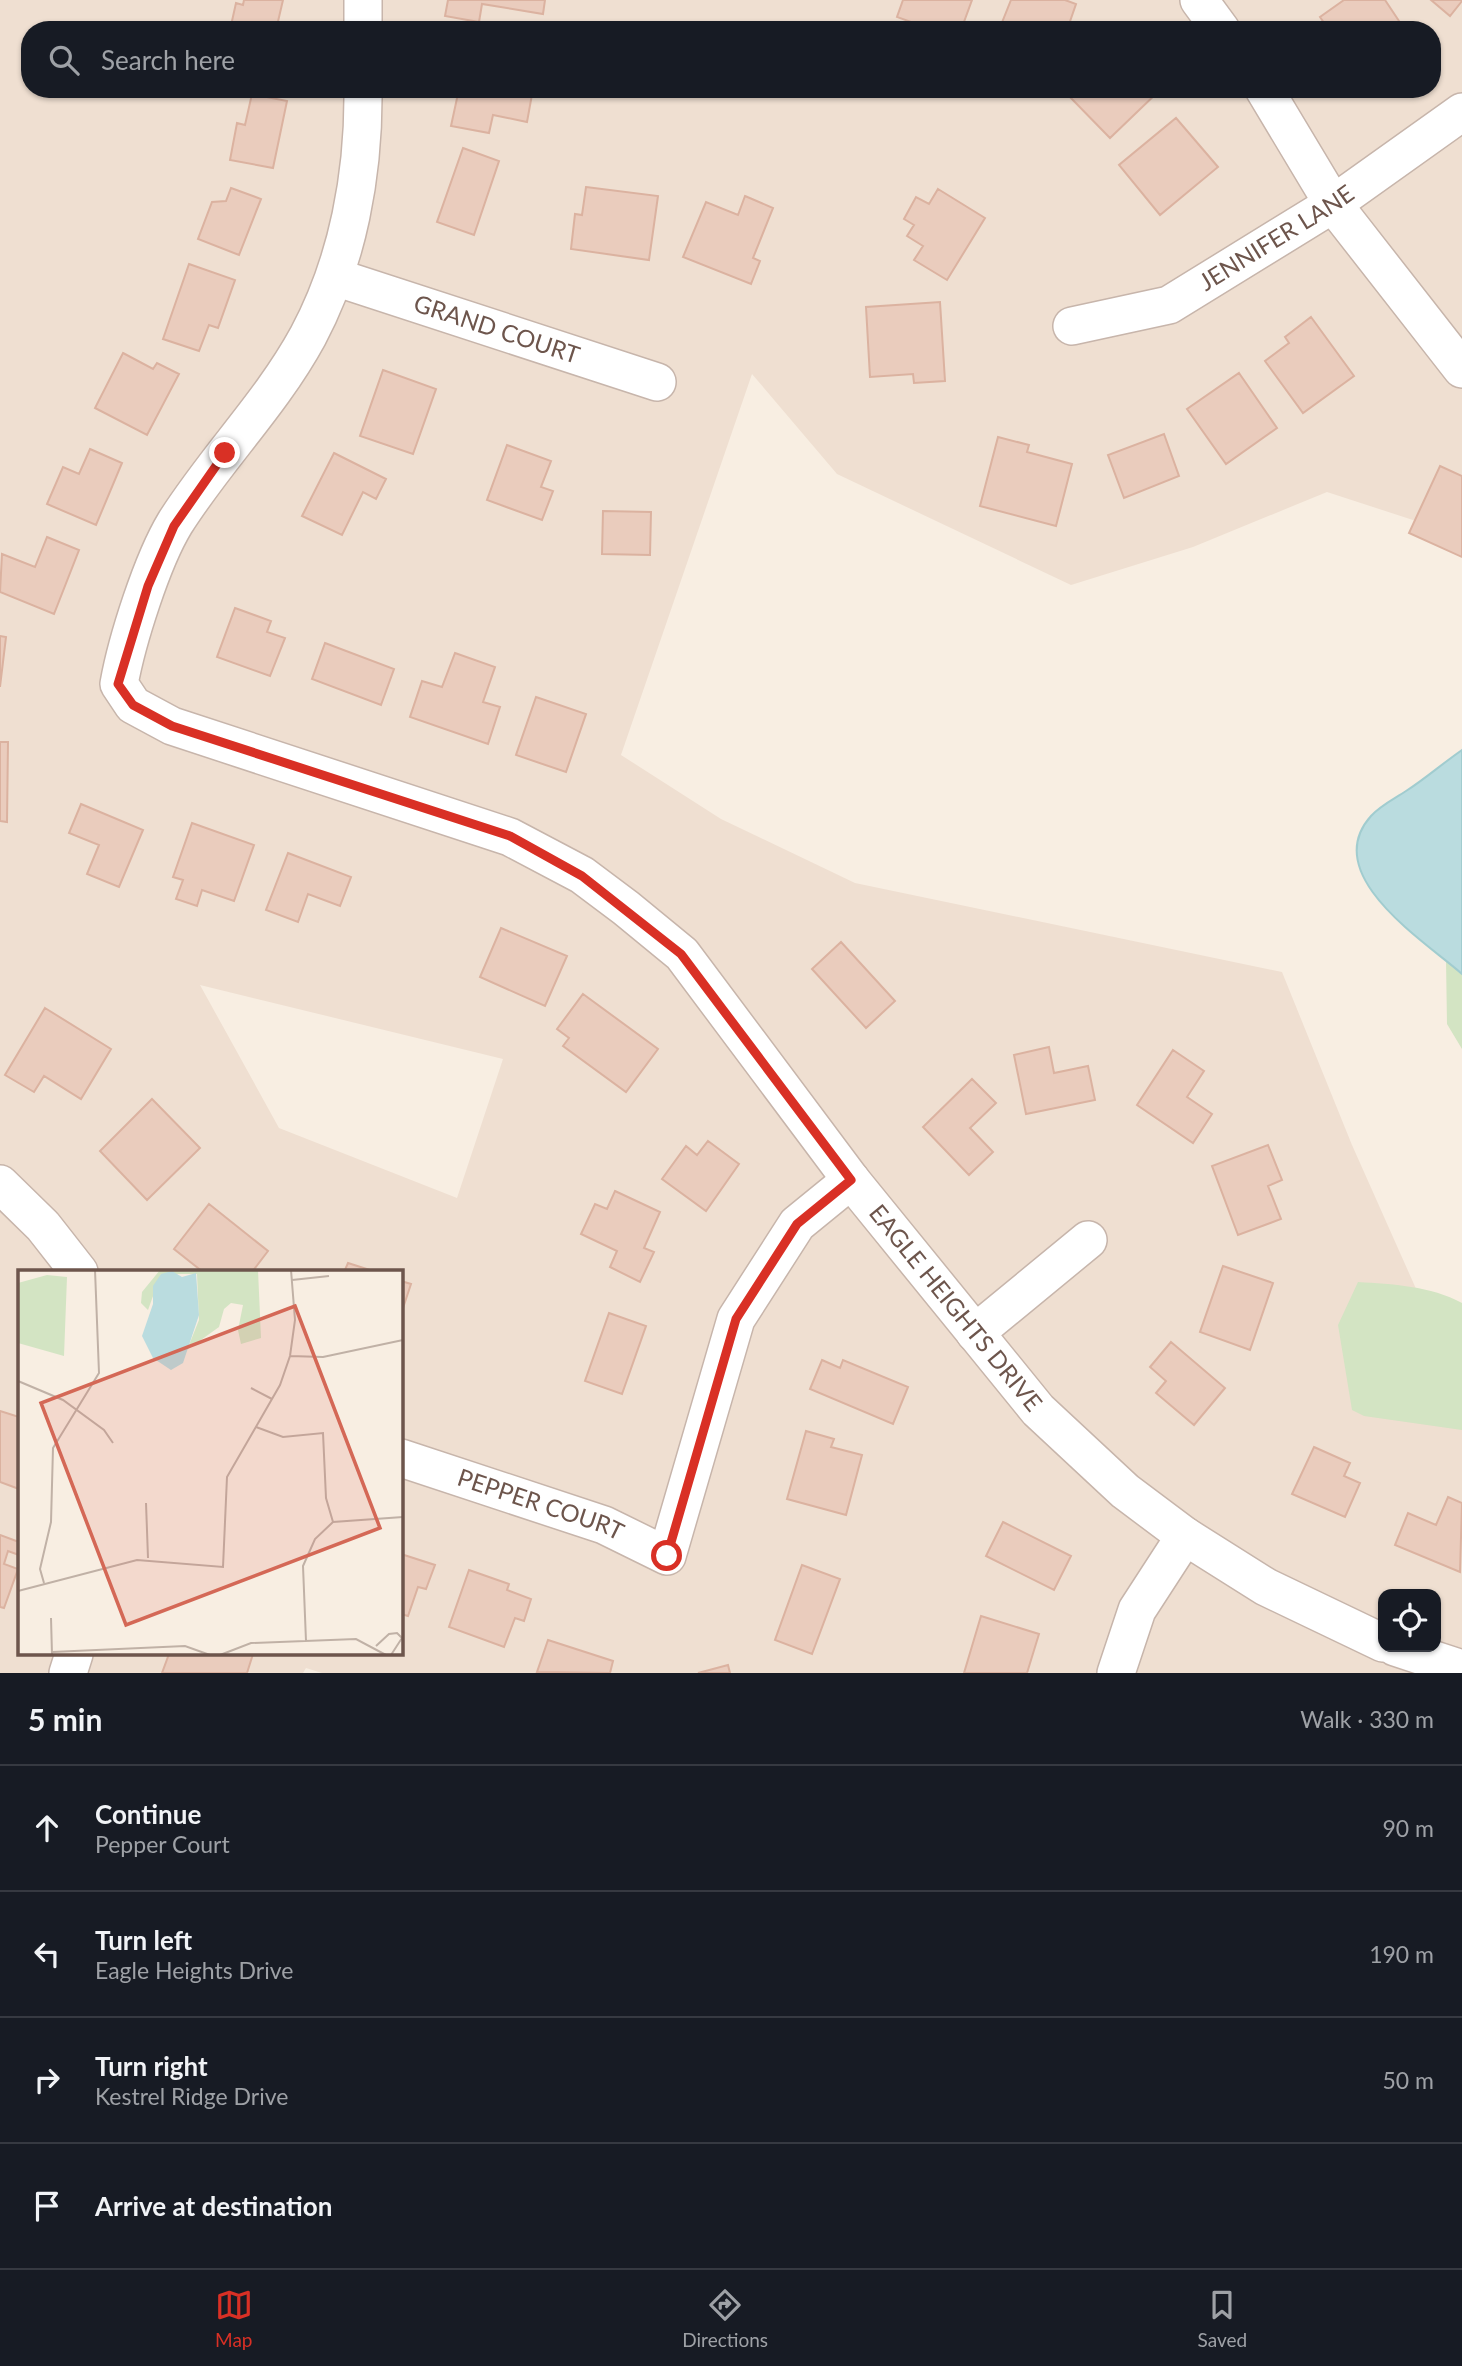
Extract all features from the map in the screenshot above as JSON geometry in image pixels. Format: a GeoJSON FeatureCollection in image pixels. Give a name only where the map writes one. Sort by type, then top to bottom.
{"type":"FeatureCollection","features":[{"type":"Feature","properties":{"kind":"street"},"geometry":{"type":"LineString","coordinates":[[363,0],[363,21]]}},
{"type":"Feature","properties":{"kind":"street"},"geometry":{"type":"LineString","coordinates":[[1199,0],[1214,21]]}},
{"type":"Feature","properties":{"kind":"street"},"geometry":{"type":"LineString","coordinates":[[335,277],[354,207],[362,98]]}},
{"type":"Feature","properties":{"kind":"street"},"geometry":{"type":"LineString","coordinates":[[1269,98],[1333,204],[1459,367]]}},
{"type":"Feature","properties":{"kind":"street","name":"JENNIFER LANE"},"geometry":{"type":"LineString","coordinates":[[1072,326],[1169,305],[1333,204],[1462,112]]}},
{"type":"Feature","properties":{"kind":"street","name":"GRAND COURT"},"geometry":{"type":"LineString","coordinates":[[335,277],[657,382]]}},
{"type":"Feature","properties":{"kind":"street","name":"EAGLE HEIGHTS DRIVE"},"geometry":{"type":"LineString","coordinates":[[335,277],[308,336],[274,391],[174,526],[148,586],[118,684],[133,705],[172,726],[510,836],[582,876],[681,954],[851,1180],[1038,1410],[1125,1490],[1185,1536],[1266,1587],[1378,1641]]}},
{"type":"Feature","properties":{"kind":"street","name":"PEPPER COURT"},"geometry":{"type":"LineString","coordinates":[[402,1458],[604,1525],[667,1556],[736,1319],[797,1224],[851,1180]]}},
{"type":"Feature","properties":{"kind":"street"},"geometry":{"type":"LineString","coordinates":[[0,1184],[43,1226],[77,1270]]}},
{"type":"Feature","properties":{"kind":"street"},"geometry":{"type":"LineString","coordinates":[[975,1333],[1088,1240]]}},
{"type":"Feature","properties":{"kind":"street"},"geometry":{"type":"LineString","coordinates":[[1116,1673],[1137,1610],[1185,1536]]}},
{"type":"Feature","properties":{"kind":"street"},"geometry":{"type":"LineString","coordinates":[[1410,1652],[1462,1669]]}},
{"type":"Feature","properties":{"kind":"street"},"geometry":{"type":"LineString","coordinates":[[68,1673],[73,1656]]}},
{"type":"Feature","properties":{"kind":"shaded area"},"geometry":{"type":"Polygon","coordinates":[[[0,0],[1462,0],[1462,536],[1327,492],[1193,547],[1071,585],[837,474],[752,374],[621,755],[721,819],[855,883],[1282,972],[1352,1145],[1462,1392],[1462,1673],[322,1673],[306,1668],[303,1673],[0,1673],[0,0]],[[200,985],[279,1128],[457,1198],[503,1059],[200,985]]]}},
{"type":"Feature","properties":{"kind":"green space"},"geometry":{"type":"Polygon","coordinates":[[[1446,960],[1462,974],[1462,1049],[1447,1024],[1446,960]]]}},
{"type":"Feature","properties":{"kind":"green space"},"geometry":{"type":"Polygon","coordinates":[[[1358,1282],[1424,1289],[1462,1303],[1462,1430],[1364,1416],[1352,1410],[1338,1325],[1358,1282]]]}},
{"type":"Feature","properties":{"kind":"water"},"geometry":{"type":"Polygon","coordinates":[[[1462,750],[1462,974],[1403,926],[1383,905],[1367,883],[1358,861],[1358,838],[1371,816],[1383,805],[1462,750]]]}},
{"type":"Feature","properties":{"kind":"building"},"geometry":{"type":"Polygon","coordinates":[[[244,0],[283,0],[278,21],[232,21],[236,3],[243,5],[244,0]]]}},
{"type":"Feature","properties":{"kind":"building"},"geometry":{"type":"Polygon","coordinates":[[[448,0],[545,0],[543,14],[482,4],[479,21],[445,16],[448,0]]]}},
{"type":"Feature","properties":{"kind":"building"},"geometry":{"type":"Polygon","coordinates":[[[903,0],[972,0],[964,21],[908,21],[897,17],[903,0]]]}},
{"type":"Feature","properties":{"kind":"building"},"geometry":{"type":"Polygon","coordinates":[[[1011,0],[1065,0],[1076,4],[1070,21],[1003,21],[1011,0]]]}},
{"type":"Feature","properties":{"kind":"building"},"geometry":{"type":"Polygon","coordinates":[[[1344,0],[1385,0],[1399,21],[1323,21],[1320,17],[1344,0]]]}},
{"type":"Feature","properties":{"kind":"building"},"geometry":{"type":"Polygon","coordinates":[[[1431,0],[1462,0],[1462,1],[1450,16],[1431,0]]]}},
{"type":"Feature","properties":{"kind":"building"},"geometry":{"type":"Polygon","coordinates":[[[251,98],[287,101],[273,168],[230,160],[237,123],[245,125],[251,98]]]}},
{"type":"Feature","properties":{"kind":"building"},"geometry":{"type":"Polygon","coordinates":[[[457,98],[531,98],[527,122],[493,115],[489,133],[451,126],[457,98]]]}},
{"type":"Feature","properties":{"kind":"building"},"geometry":{"type":"Polygon","coordinates":[[[1071,98],[1152,98],[1110,138],[1071,98]]]}},
{"type":"Feature","properties":{"kind":"building"},"geometry":{"type":"Polygon","coordinates":[[[1176,118],[1218,167],[1160,215],[1119,165],[1176,118]]]}},
{"type":"Feature","properties":{"kind":"building"},"geometry":{"type":"Polygon","coordinates":[[[463,148],[499,161],[474,235],[437,222],[463,148]]]}},
{"type":"Feature","properties":{"kind":"building"},"geometry":{"type":"Polygon","coordinates":[[[586,187],[658,196],[649,260],[571,249],[575,214],[582,215],[586,187]]]}},
{"type":"Feature","properties":{"kind":"building"},"geometry":{"type":"Polygon","coordinates":[[[231,188],[261,199],[239,255],[198,239],[212,202],[226,201],[231,188]]]}},
{"type":"Feature","properties":{"kind":"building"},"geometry":{"type":"Polygon","coordinates":[[[938,189],[985,218],[947,280],[914,260],[923,246],[907,236],[914,225],[904,219],[916,197],[929,204],[938,189]]]}},
{"type":"Feature","properties":{"kind":"building"},"geometry":{"type":"Polygon","coordinates":[[[745,196],[773,208],[753,258],[760,261],[751,284],[683,257],[706,202],[738,215],[745,196]]]}},
{"type":"Feature","properties":{"kind":"building"},"geometry":{"type":"Polygon","coordinates":[[[189,264],[235,280],[218,328],[209,325],[199,351],[163,339],[189,264]]]}},
{"type":"Feature","properties":{"kind":"building"},"geometry":{"type":"Polygon","coordinates":[[[940,302],[945,381],[914,383],[913,374],[870,377],[866,307],[940,302]]]}},
{"type":"Feature","properties":{"kind":"building"},"geometry":{"type":"Polygon","coordinates":[[[1311,317],[1354,376],[1303,413],[1265,361],[1289,343],[1285,337],[1311,317]]]}},
{"type":"Feature","properties":{"kind":"building"},"geometry":{"type":"Polygon","coordinates":[[[123,353],[153,369],[157,363],[179,374],[147,435],[95,408],[123,353]]]}},
{"type":"Feature","properties":{"kind":"building"},"geometry":{"type":"Polygon","coordinates":[[[383,370],[436,389],[413,454],[360,436],[383,370]]]}},
{"type":"Feature","properties":{"kind":"building"},"geometry":{"type":"Polygon","coordinates":[[[1239,373],[1277,428],[1226,464],[1187,409],[1239,373]]]}},
{"type":"Feature","properties":{"kind":"building"},"geometry":{"type":"Polygon","coordinates":[[[1164,434],[1179,476],[1124,498],[1108,455],[1164,434]]]}},
{"type":"Feature","properties":{"kind":"building"},"geometry":{"type":"Polygon","coordinates":[[[998,437],[1029,445],[1027,452],[1072,464],[1056,526],[980,506],[998,437]]]}},
{"type":"Feature","properties":{"kind":"building"},"geometry":{"type":"Polygon","coordinates":[[[507,445],[551,461],[541,487],[553,491],[542,520],[487,500],[507,445]]]}},
{"type":"Feature","properties":{"kind":"building"},"geometry":{"type":"Polygon","coordinates":[[[90,449],[122,463],[96,525],[47,504],[63,467],[79,474],[90,449]]]}},
{"type":"Feature","properties":{"kind":"building"},"geometry":{"type":"Polygon","coordinates":[[[334,453],[386,479],[376,499],[363,492],[342,535],[302,516],[334,453]]]}},
{"type":"Feature","properties":{"kind":"building"},"geometry":{"type":"Polygon","coordinates":[[[1440,466],[1462,476],[1462,557],[1409,533],[1440,466]]]}},
{"type":"Feature","properties":{"kind":"building"},"geometry":{"type":"Polygon","coordinates":[[[603,511],[651,512],[650,555],[602,554],[603,511]]]}},
{"type":"Feature","properties":{"kind":"building"},"geometry":{"type":"Polygon","coordinates":[[[47,537],[79,550],[54,614],[0,592],[2,554],[35,567],[47,537]]]}},
{"type":"Feature","properties":{"kind":"building"},"geometry":{"type":"Polygon","coordinates":[[[235,608],[271,621],[267,632],[285,638],[270,676],[217,657],[235,608]]]}},
{"type":"Feature","properties":{"kind":"building"},"geometry":{"type":"Polygon","coordinates":[[[0,636],[6,637],[0,687],[0,636]]]}},
{"type":"Feature","properties":{"kind":"building"},"geometry":{"type":"Polygon","coordinates":[[[325,643],[394,669],[381,705],[312,679],[325,643]]]}},
{"type":"Feature","properties":{"kind":"building"},"geometry":{"type":"Polygon","coordinates":[[[455,653],[495,667],[483,702],[500,707],[488,744],[410,717],[422,681],[442,687],[455,653]]]}},
{"type":"Feature","properties":{"kind":"building"},"geometry":{"type":"Polygon","coordinates":[[[536,697],[586,714],[566,772],[516,755],[536,697]]]}},
{"type":"Feature","properties":{"kind":"building"},"geometry":{"type":"Polygon","coordinates":[[[0,742],[8,742],[7,822],[0,821],[0,742]]]}},
{"type":"Feature","properties":{"kind":"building"},"geometry":{"type":"Polygon","coordinates":[[[81,804],[143,830],[119,887],[87,874],[99,845],[69,833],[81,804]]]}},
{"type":"Feature","properties":{"kind":"building"},"geometry":{"type":"Polygon","coordinates":[[[192,823],[254,845],[234,901],[202,890],[197,906],[176,899],[183,880],[173,877],[192,823]]]}},
{"type":"Feature","properties":{"kind":"building"},"geometry":{"type":"Polygon","coordinates":[[[288,853],[351,877],[340,906],[308,894],[298,922],[266,910],[288,853]]]}},
{"type":"Feature","properties":{"kind":"building"},"geometry":{"type":"Polygon","coordinates":[[[501,928],[567,956],[545,1006],[480,977],[501,928]]]}},
{"type":"Feature","properties":{"kind":"building"},"geometry":{"type":"Polygon","coordinates":[[[841,942],[895,1001],[866,1028],[812,969],[841,942]]]}},
{"type":"Feature","properties":{"kind":"building"},"geometry":{"type":"Polygon","coordinates":[[[583,994],[658,1049],[626,1092],[563,1046],[569,1038],[557,1029],[583,994]]]}},
{"type":"Feature","properties":{"kind":"building"},"geometry":{"type":"Polygon","coordinates":[[[45,1008],[111,1049],[81,1099],[44,1076],[34,1092],[5,1075],[45,1008]]]}},
{"type":"Feature","properties":{"kind":"building"},"geometry":{"type":"Polygon","coordinates":[[[1049,1047],[1054,1073],[1088,1066],[1095,1100],[1026,1114],[1014,1055],[1049,1047]]]}},
{"type":"Feature","properties":{"kind":"building"},"geometry":{"type":"Polygon","coordinates":[[[1173,1050],[1204,1071],[1187,1097],[1212,1114],[1193,1143],[1137,1105],[1173,1050]]]}},
{"type":"Feature","properties":{"kind":"building"},"geometry":{"type":"Polygon","coordinates":[[[972,1079],[996,1103],[970,1128],[993,1152],[969,1175],[923,1127],[972,1079]]]}},
{"type":"Feature","properties":{"kind":"building"},"geometry":{"type":"Polygon","coordinates":[[[152,1099],[200,1148],[147,1200],[100,1151],[152,1099]]]}},
{"type":"Feature","properties":{"kind":"building"},"geometry":{"type":"Polygon","coordinates":[[[708,1141],[739,1164],[706,1211],[662,1179],[686,1146],[697,1155],[708,1141]]]}},
{"type":"Feature","properties":{"kind":"building"},"geometry":{"type":"Polygon","coordinates":[[[1268,1145],[1282,1180],[1268,1186],[1281,1219],[1238,1235],[1212,1166],[1268,1145]]]}},
{"type":"Feature","properties":{"kind":"building"},"geometry":{"type":"Polygon","coordinates":[[[615,1191],[660,1212],[644,1248],[654,1252],[640,1282],[610,1267],[617,1251],[581,1234],[595,1204],[607,1209],[615,1191]]]}},
{"type":"Feature","properties":{"kind":"building"},"geometry":{"type":"Polygon","coordinates":[[[209,1204],[268,1251],[254,1270],[200,1270],[174,1249],[209,1204]]]}},
{"type":"Feature","properties":{"kind":"building"},"geometry":{"type":"Polygon","coordinates":[[[348,1263],[370,1270],[345,1270],[348,1263]]]}},
{"type":"Feature","properties":{"kind":"building"},"geometry":{"type":"Polygon","coordinates":[[[1223,1266],[1273,1283],[1250,1350],[1200,1332],[1223,1266]]]}},
{"type":"Feature","properties":{"kind":"building"},"geometry":{"type":"Polygon","coordinates":[[[402,1281],[411,1284],[402,1311],[402,1281]]]}},
{"type":"Feature","properties":{"kind":"building"},"geometry":{"type":"Polygon","coordinates":[[[609,1313],[646,1326],[622,1394],[585,1381],[609,1313]]]}},
{"type":"Feature","properties":{"kind":"building"},"geometry":{"type":"Polygon","coordinates":[[[1171,1342],[1225,1388],[1194,1425],[1156,1393],[1166,1381],[1150,1367],[1171,1342]]]}},
{"type":"Feature","properties":{"kind":"building"},"geometry":{"type":"Polygon","coordinates":[[[822,1360],[840,1368],[843,1360],[908,1387],[893,1424],[810,1389],[822,1360]]]}},
{"type":"Feature","properties":{"kind":"building"},"geometry":{"type":"Polygon","coordinates":[[[0,1411],[18,1417],[18,1489],[0,1482],[0,1411]]]}},
{"type":"Feature","properties":{"kind":"building"},"geometry":{"type":"Polygon","coordinates":[[[806,1431],[834,1439],[831,1447],[862,1455],[846,1515],[787,1499],[806,1431]]]}},
{"type":"Feature","properties":{"kind":"building"},"geometry":{"type":"Polygon","coordinates":[[[1314,1447],[1350,1463],[1344,1476],[1360,1483],[1345,1517],[1292,1494],[1314,1447]]]}},
{"type":"Feature","properties":{"kind":"building"},"geometry":{"type":"Polygon","coordinates":[[[1448,1497],[1462,1503],[1460,1572],[1395,1545],[1408,1513],[1436,1525],[1448,1497]]]}},
{"type":"Feature","properties":{"kind":"building"},"geometry":{"type":"Polygon","coordinates":[[[1003,1522],[1071,1556],[1054,1590],[986,1556],[1003,1522]]]}},
{"type":"Feature","properties":{"kind":"building"},"geometry":{"type":"Polygon","coordinates":[[[0,1535],[18,1542],[18,1555],[8,1551],[4,1564],[18,1569],[4,1608],[0,1607],[0,1535]]]}},
{"type":"Feature","properties":{"kind":"building"},"geometry":{"type":"Polygon","coordinates":[[[402,1554],[435,1565],[426,1589],[418,1587],[408,1616],[402,1614],[402,1554]]]}},
{"type":"Feature","properties":{"kind":"building"},"geometry":{"type":"Polygon","coordinates":[[[802,1565],[840,1579],[812,1654],[775,1640],[802,1565]]]}},
{"type":"Feature","properties":{"kind":"building"},"geometry":{"type":"Polygon","coordinates":[[[469,1570],[509,1584],[507,1590],[531,1599],[524,1621],[515,1618],[504,1647],[449,1627],[469,1570]]]}},
{"type":"Feature","properties":{"kind":"building"},"geometry":{"type":"Polygon","coordinates":[[[981,1616],[1039,1634],[1027,1673],[964,1673],[981,1616]]]}},
{"type":"Feature","properties":{"kind":"building"},"geometry":{"type":"Polygon","coordinates":[[[548,1640],[613,1661],[610,1673],[537,1672],[548,1640]]]}},
{"type":"Feature","properties":{"kind":"building"},"geometry":{"type":"Polygon","coordinates":[[[168,1656],[252,1656],[247,1673],[162,1673],[168,1656]]]}},
{"type":"Feature","properties":{"kind":"building"},"geometry":{"type":"Polygon","coordinates":[[[728,1665],[730,1673],[698,1673],[728,1665]]]}},
{"type":"Feature","properties":{"kind":"route"},"geometry":{"type":"LineString","coordinates":[[225,453],[174,526],[148,586],[118,684],[133,705],[172,726],[510,836],[582,876],[681,954],[851,1180],[797,1224],[736,1319],[667,1556]]}}]}
